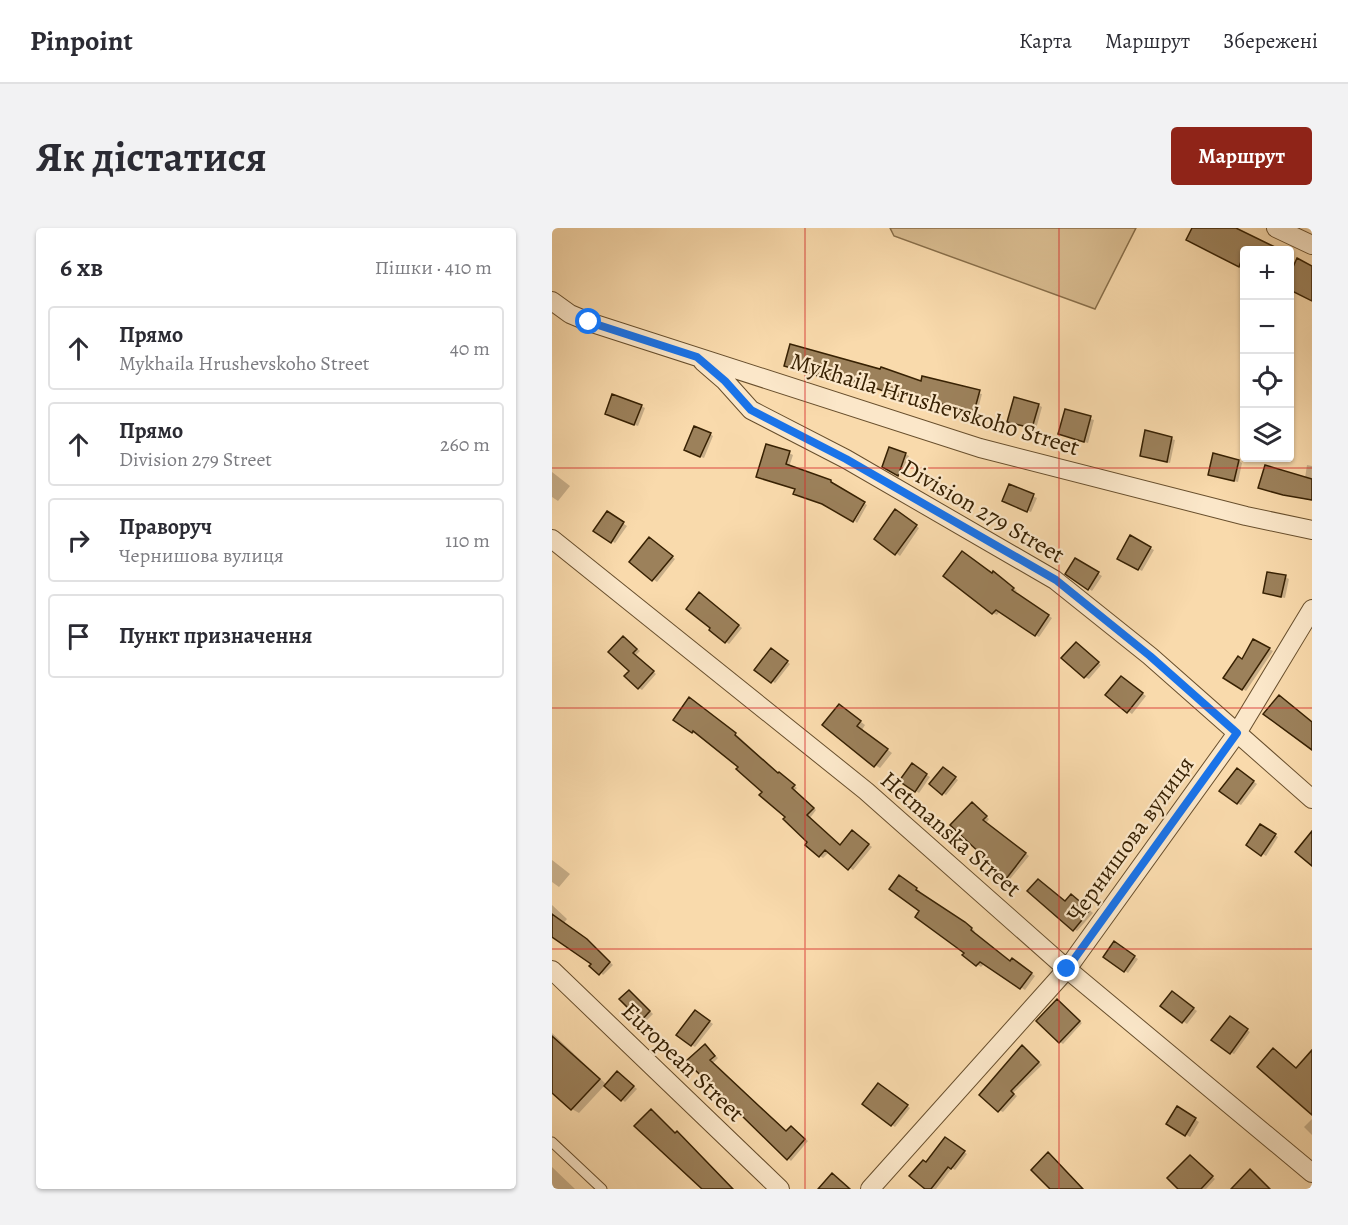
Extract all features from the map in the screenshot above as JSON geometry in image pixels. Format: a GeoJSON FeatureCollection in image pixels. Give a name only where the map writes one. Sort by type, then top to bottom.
{"type":"FeatureCollection","features":[{"type":"Feature","properties":{"kind":"street"},"geometry":{"type":"LineString","coordinates":[[1276,228],[1312,245]]}},
{"type":"Feature","properties":{"kind":"street","name":"Mykhaila Hrushevskoho Street"},"geometry":{"type":"LineString","coordinates":[[552,302],[570,314],[589,322],[980,448],[1235,513],[1312,530]]}},
{"type":"Feature","properties":{"kind":"street","name":"Division 279 Street"},"geometry":{"type":"LineString","coordinates":[[697,357],[725,381],[751,410],[846,459],[1056,580],[1150,656],[1312,799]]}},
{"type":"Feature","properties":{"kind":"street","name":"Hetmanska Street"},"geometry":{"type":"LineString","coordinates":[[552,539],[866,791],[1067,969],[1312,1173]]}},
{"type":"Feature","properties":{"kind":"street","name":"Чернишова вулиця"},"geometry":{"type":"LineString","coordinates":[[877,1186],[1067,969],[1237,733],[1312,609]]}},
{"type":"Feature","properties":{"kind":"street","name":"European Street"},"geometry":{"type":"LineString","coordinates":[[552,970],[780,1189]]}},
{"type":"Feature","properties":{"kind":"lane"},"geometry":{"type":"LineString","coordinates":[[552,1142],[602,1189]]}},
{"type":"Feature","properties":{"kind":"shaded area"},"geometry":{"type":"Polygon","coordinates":[[[890,228],[1136,228],[1095,309],[894,236],[890,228]]]}},
{"type":"Feature","properties":{"kind":"building"},"geometry":{"type":"Polygon","coordinates":[[[1192,228],[1236,228],[1273,246],[1240,246],[1239,267],[1186,240],[1192,228]]]}},
{"type":"Feature","properties":{"kind":"building"},"geometry":{"type":"Polygon","coordinates":[[[1297,258],[1312,266],[1312,301],[1294,292],[1294,265],[1297,258]]]}},
{"type":"Feature","properties":{"kind":"building"},"geometry":{"type":"Polygon","coordinates":[[[790,344],[880,369],[881,367],[921,381],[922,376],[980,390],[974,412],[901,394],[900,397],[853,380],[852,386],[784,366],[790,344]]]}},
{"type":"Feature","properties":{"kind":"building"},"geometry":{"type":"Polygon","coordinates":[[[612,394],[642,405],[634,425],[605,414],[612,394]]]}},
{"type":"Feature","properties":{"kind":"building"},"geometry":{"type":"Polygon","coordinates":[[[1014,397],[1039,404],[1032,428],[1007,422],[1014,397]]]}},
{"type":"Feature","properties":{"kind":"building"},"geometry":{"type":"Polygon","coordinates":[[[1065,409],[1091,416],[1084,442],[1058,434],[1065,409]]]}},
{"type":"Feature","properties":{"kind":"building"},"geometry":{"type":"Polygon","coordinates":[[[694,426],[711,433],[700,457],[684,450],[694,426]]]}},
{"type":"Feature","properties":{"kind":"building"},"geometry":{"type":"Polygon","coordinates":[[[1145,430],[1172,437],[1167,462],[1140,456],[1145,430]]]}},
{"type":"Feature","properties":{"kind":"building"},"geometry":{"type":"Polygon","coordinates":[[[766,444],[790,451],[786,464],[831,480],[865,502],[853,522],[822,504],[793,494],[795,489],[756,477],[766,444]]]}},
{"type":"Feature","properties":{"kind":"building"},"geometry":{"type":"Polygon","coordinates":[[[889,447],[906,453],[898,476],[882,467],[889,447]]]}},
{"type":"Feature","properties":{"kind":"building"},"geometry":{"type":"Polygon","coordinates":[[[1213,453],[1239,460],[1234,481],[1208,475],[1213,453]]]}},
{"type":"Feature","properties":{"kind":"building"},"geometry":{"type":"Polygon","coordinates":[[[1265,465],[1312,479],[1312,500],[1258,488],[1265,465]]]}},
{"type":"Feature","properties":{"kind":"building"},"geometry":{"type":"Polygon","coordinates":[[[1009,484],[1034,494],[1027,512],[1002,501],[1009,484]]]}},
{"type":"Feature","properties":{"kind":"building"},"geometry":{"type":"Polygon","coordinates":[[[895,509],[917,525],[895,555],[874,539],[895,509]]]}},
{"type":"Feature","properties":{"kind":"building"},"geometry":{"type":"Polygon","coordinates":[[[607,511],[624,522],[611,543],[593,531],[607,511]]]}},
{"type":"Feature","properties":{"kind":"building"},"geometry":{"type":"Polygon","coordinates":[[[1130,535],[1151,547],[1138,570],[1117,559],[1130,535]]]}},
{"type":"Feature","properties":{"kind":"building"},"geometry":{"type":"Polygon","coordinates":[[[649,537],[673,556],[652,581],[629,562],[649,537]]]}},
{"type":"Feature","properties":{"kind":"building"},"geometry":{"type":"Polygon","coordinates":[[[962,551],[992,573],[993,571],[1014,588],[1012,590],[1049,615],[1035,636],[996,610],[992,614],[943,576],[962,551]]]}},
{"type":"Feature","properties":{"kind":"building"},"geometry":{"type":"Polygon","coordinates":[[[1075,558],[1099,572],[1088,590],[1065,574],[1075,558]]]}},
{"type":"Feature","properties":{"kind":"building"},"geometry":{"type":"Polygon","coordinates":[[[1267,572],[1286,575],[1281,597],[1263,593],[1267,572]]]}},
{"type":"Feature","properties":{"kind":"building"},"geometry":{"type":"Polygon","coordinates":[[[699,592],[739,625],[725,643],[686,609],[699,592]]]}},
{"type":"Feature","properties":{"kind":"building"},"geometry":{"type":"Polygon","coordinates":[[[623,636],[637,649],[633,653],[654,671],[638,689],[624,676],[629,671],[608,652],[623,636]]]}},
{"type":"Feature","properties":{"kind":"building"},"geometry":{"type":"Polygon","coordinates":[[[1253,639],[1270,648],[1242,690],[1223,678],[1238,656],[1242,659],[1253,639]]]}},
{"type":"Feature","properties":{"kind":"building"},"geometry":{"type":"Polygon","coordinates":[[[1076,642],[1099,662],[1084,678],[1061,658],[1076,642]]]}},
{"type":"Feature","properties":{"kind":"building"},"geometry":{"type":"Polygon","coordinates":[[[771,648],[788,661],[771,683],[754,670],[771,648]]]}},
{"type":"Feature","properties":{"kind":"building"},"geometry":{"type":"Polygon","coordinates":[[[1121,676],[1143,693],[1127,713],[1105,695],[1121,676]]]}},
{"type":"Feature","properties":{"kind":"building"},"geometry":{"type":"Polygon","coordinates":[[[1279,695],[1312,722],[1312,750],[1263,714],[1279,695]]]}},
{"type":"Feature","properties":{"kind":"building"},"geometry":{"type":"Polygon","coordinates":[[[689,697],[736,733],[735,735],[778,773],[795,785],[792,788],[814,808],[807,815],[840,845],[852,830],[869,844],[848,870],[825,850],[819,857],[805,845],[807,842],[783,819],[785,817],[759,795],[762,792],[736,769],[738,767],[693,731],[692,733],[673,720],[689,697]]]}},
{"type":"Feature","properties":{"kind":"building"},"geometry":{"type":"Polygon","coordinates":[[[839,704],[861,721],[857,726],[888,749],[874,767],[822,725],[839,704]]]}},
{"type":"Feature","properties":{"kind":"building"},"geometry":{"type":"Polygon","coordinates":[[[912,763],[927,774],[915,792],[899,781],[912,763]]]}},
{"type":"Feature","properties":{"kind":"building"},"geometry":{"type":"Polygon","coordinates":[[[943,767],[956,777],[942,795],[929,784],[943,767]]]}},
{"type":"Feature","properties":{"kind":"building"},"geometry":{"type":"Polygon","coordinates":[[[1237,768],[1254,781],[1237,804],[1219,791],[1237,768]]]}},
{"type":"Feature","properties":{"kind":"building"},"geometry":{"type":"Polygon","coordinates":[[[972,802],[987,816],[983,820],[1026,853],[1006,879],[981,859],[983,856],[950,825],[972,802]]]}},
{"type":"Feature","properties":{"kind":"building"},"geometry":{"type":"Polygon","coordinates":[[[1260,824],[1276,834],[1261,856],[1246,845],[1260,824]]]}},
{"type":"Feature","properties":{"kind":"building"},"geometry":{"type":"Polygon","coordinates":[[[1312,831],[1312,866],[1295,852],[1312,831]]]}},
{"type":"Feature","properties":{"kind":"building"},"geometry":{"type":"Polygon","coordinates":[[[899,875],[917,888],[916,890],[965,922],[972,928],[971,930],[1010,961],[1012,958],[1032,973],[1020,989],[980,962],[976,966],[962,955],[964,953],[915,917],[919,911],[889,889],[899,875]]]}},
{"type":"Feature","properties":{"kind":"building"},"geometry":{"type":"Polygon","coordinates":[[[1038,879],[1065,901],[1071,894],[1090,910],[1073,931],[1027,891],[1038,879]]]}},
{"type":"Feature","properties":{"kind":"building"},"geometry":{"type":"Polygon","coordinates":[[[552,914],[587,939],[610,962],[599,975],[589,966],[591,964],[552,937],[552,914]]]}},
{"type":"Feature","properties":{"kind":"building"},"geometry":{"type":"Polygon","coordinates":[[[1114,941],[1135,956],[1124,972],[1103,957],[1114,941]]]}},
{"type":"Feature","properties":{"kind":"building"},"geometry":{"type":"Polygon","coordinates":[[[629,990],[650,1011],[641,1021],[619,999],[629,990]]]}},
{"type":"Feature","properties":{"kind":"building"},"geometry":{"type":"Polygon","coordinates":[[[1172,991],[1194,1008],[1182,1023],[1160,1006],[1172,991]]]}},
{"type":"Feature","properties":{"kind":"building"},"geometry":{"type":"Polygon","coordinates":[[[1057,999],[1080,1021],[1059,1043],[1036,1021],[1057,999]]]}},
{"type":"Feature","properties":{"kind":"building"},"geometry":{"type":"Polygon","coordinates":[[[695,1010],[710,1021],[691,1046],[676,1035],[695,1010]]]}},
{"type":"Feature","properties":{"kind":"building"},"geometry":{"type":"Polygon","coordinates":[[[1230,1016],[1248,1029],[1230,1054],[1211,1040],[1230,1016]]]}},
{"type":"Feature","properties":{"kind":"building"},"geometry":{"type":"Polygon","coordinates":[[[552,1036],[600,1079],[571,1110],[552,1093],[552,1036]]]}},
{"type":"Feature","properties":{"kind":"building"},"geometry":{"type":"Polygon","coordinates":[[[705,1044],[715,1056],[710,1060],[786,1131],[791,1126],[805,1139],[787,1160],[686,1061],[705,1044]]]}},
{"type":"Feature","properties":{"kind":"building"},"geometry":{"type":"Polygon","coordinates":[[[1022,1045],[1039,1062],[1011,1091],[1014,1094],[998,1112],[979,1095],[1022,1045]]]}},
{"type":"Feature","properties":{"kind":"building"},"geometry":{"type":"Polygon","coordinates":[[[1273,1048],[1296,1068],[1312,1050],[1312,1115],[1257,1067],[1273,1048]]]}},
{"type":"Feature","properties":{"kind":"building"},"geometry":{"type":"Polygon","coordinates":[[[617,1071],[634,1086],[621,1101],[604,1086],[617,1071]]]}},
{"type":"Feature","properties":{"kind":"building"},"geometry":{"type":"Polygon","coordinates":[[[878,1083],[908,1105],[891,1126],[862,1104],[878,1083]]]}},
{"type":"Feature","properties":{"kind":"building"},"geometry":{"type":"Polygon","coordinates":[[[1177,1106],[1196,1118],[1185,1136],[1166,1124],[1177,1106]]]}},
{"type":"Feature","properties":{"kind":"building"},"geometry":{"type":"Polygon","coordinates":[[[651,1109],[675,1133],[677,1131],[733,1189],[702,1189],[634,1126],[651,1109]]]}},
{"type":"Feature","properties":{"kind":"building"},"geometry":{"type":"Polygon","coordinates":[[[945,1137],[965,1151],[951,1169],[948,1167],[931,1189],[925,1189],[909,1176],[923,1160],[926,1162],[945,1137]]]}},
{"type":"Feature","properties":{"kind":"building"},"geometry":{"type":"Polygon","coordinates":[[[1048,1152],[1083,1189],[1050,1189],[1031,1170],[1048,1152]]]}},
{"type":"Feature","properties":{"kind":"building"},"geometry":{"type":"Polygon","coordinates":[[[1190,1155],[1213,1176],[1201,1189],[1178,1189],[1167,1178],[1190,1155]]]}},
{"type":"Feature","properties":{"kind":"building"},"geometry":{"type":"Polygon","coordinates":[[[1250,1169],[1270,1189],[1231,1189],[1250,1169]]]}},
{"type":"Feature","properties":{"kind":"building"},"geometry":{"type":"Polygon","coordinates":[[[832,1173],[850,1189],[818,1189],[832,1173]]]}},
{"type":"Feature","properties":{"kind":"route"},"geometry":{"type":"LineString","coordinates":[[589,322],[697,357],[725,381],[751,410],[846,459],[1056,580],[1150,656],[1237,733],[1067,969]]}}]}
